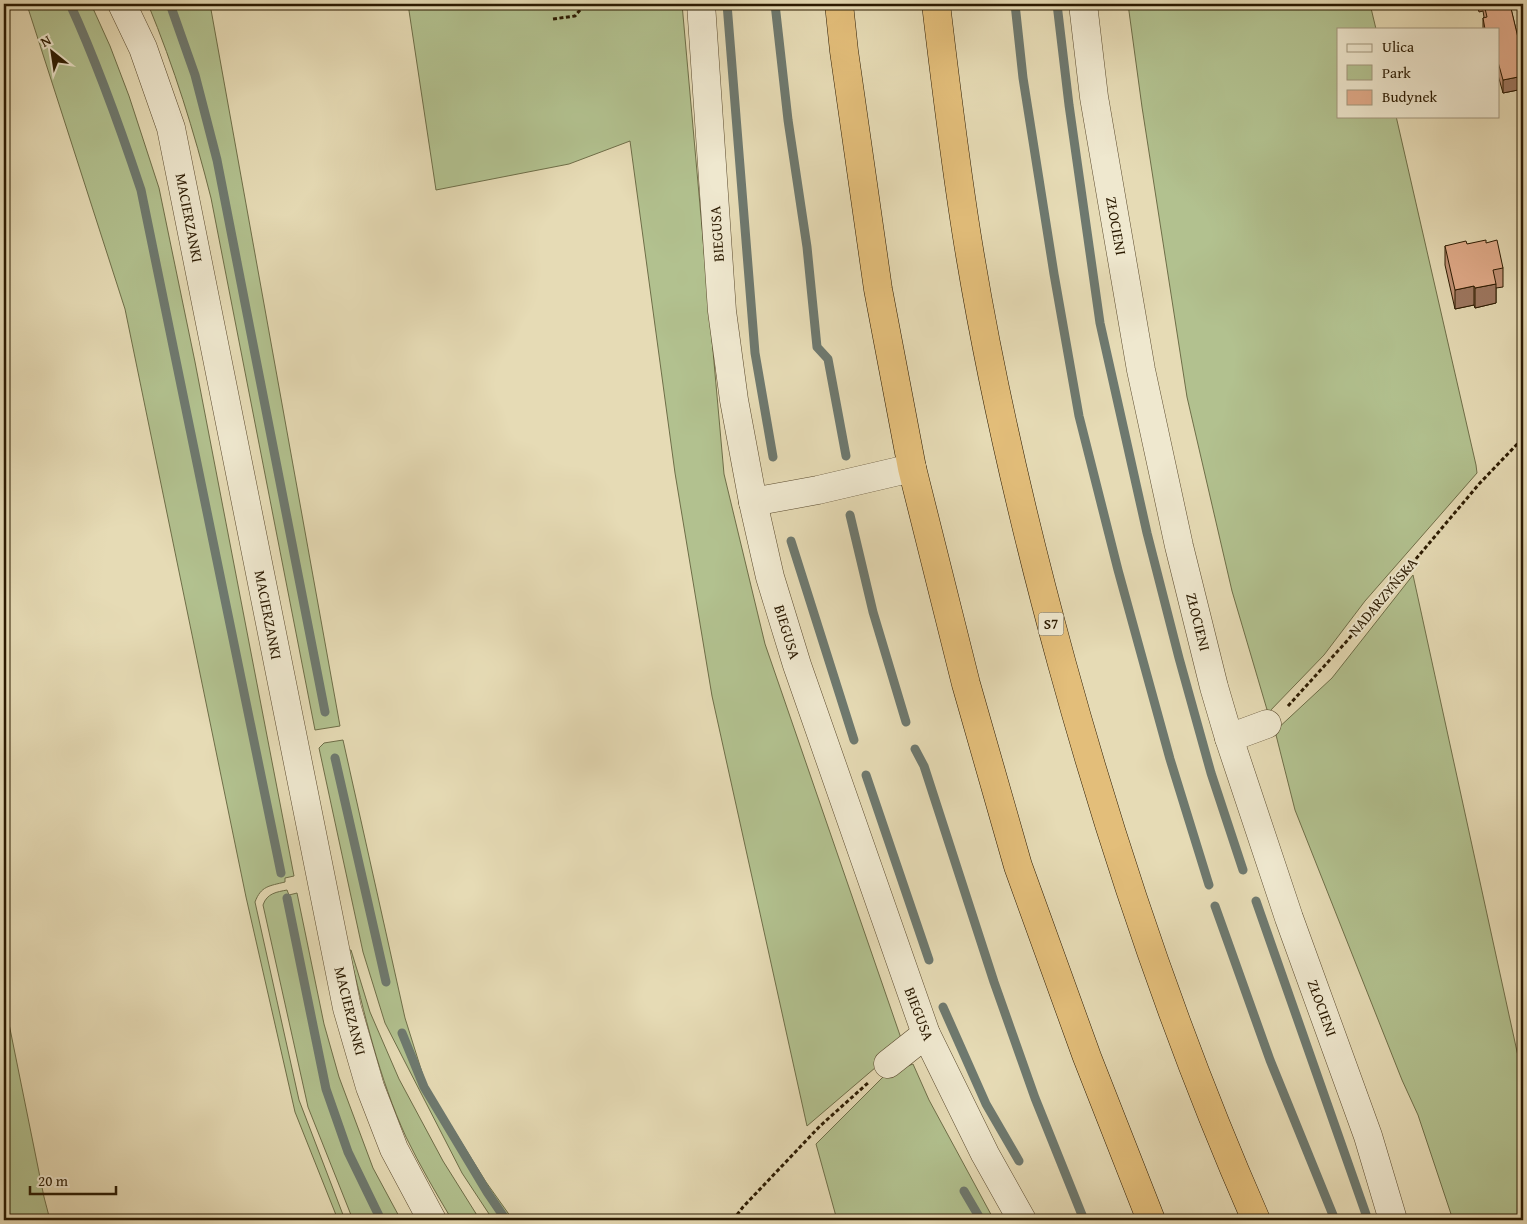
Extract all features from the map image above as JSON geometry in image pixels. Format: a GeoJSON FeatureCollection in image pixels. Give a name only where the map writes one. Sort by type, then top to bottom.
{"type":"FeatureCollection","features":[{"type":"Feature","properties":{"kind":"highway"},"geometry":{"type":"LineString","coordinates":[[839,4],[878,289],[912,468],[966,684],[1018,866],[1087,1058],[1151,1220]]}},
{"type":"Feature","properties":{"kind":"highway","name":"S7"},"geometry":{"type":"LineString","coordinates":[[936,4],[947,100],[970,255],[998,399],[1046,606],[1087,755],[1123,870],[1170,1006],[1256,1220]]}},
{"type":"Feature","properties":{"kind":"street","name":"MACIERZANKI"},"geometry":{"type":"LineString","coordinates":[[122,4],[143,48],[171,128],[347,1008],[370,1087],[394,1149],[432,1220]]}},
{"type":"Feature","properties":{"kind":"street","name":"BIEGUSA"},"geometry":{"type":"LineString","coordinates":[[701,4],[722,311],[734,400],[753,502],[770,577],[797,665],[926,1034],[985,1154],[1022,1220]]}},
{"type":"Feature","properties":{"kind":"street","name":"ZŁOCIENI"},"geometry":{"type":"LineString","coordinates":[[1083,4],[1094,97],[1141,370],[1179,546],[1214,687],[1289,918],[1368,1136],[1393,1220]]}},
{"type":"Feature","properties":{"kind":"street"},"geometry":{"type":"LineString","coordinates":[[753,502],[818,490],[912,468]]}},
{"type":"Feature","properties":{"kind":"street"},"geometry":{"type":"LineString","coordinates":[[1229,738],[1267,724]]}},
{"type":"Feature","properties":{"kind":"street"},"geometry":{"type":"LineString","coordinates":[[888,1064],[926,1034]]}},
{"type":"Feature","properties":{"kind":"path"},"geometry":{"type":"LineString","coordinates":[[553,19],[575,16],[586,4]]}},
{"type":"Feature","properties":{"kind":"path","name":"NADARZYŃSKA"},"geometry":{"type":"LineString","coordinates":[[1267,724],[1280,714],[1346,642],[1473,491],[1523,438]]}},
{"type":"Feature","properties":{"kind":"path"},"geometry":{"type":"LineString","coordinates":[[733,1220],[820,1126],[888,1064]]}},
{"type":"Feature","properties":{"kind":"green space"},"geometry":{"type":"Polygon","coordinates":[[[29,4],[91,4],[110,46],[129,96],[159,188],[195,362],[294,876],[285,878],[285,882],[263,890],[255,902],[299,1100],[345,1220],[338,1220],[295,1112],[246,897],[125,309],[28,8],[29,4]]]}},
{"type":"Feature","properties":{"kind":"green space"},"geometry":{"type":"Polygon","coordinates":[[[148,4],[210,4],[340,726],[315,730],[211,198],[183,100],[148,4]]]}},
{"type":"Feature","properties":{"kind":"green space"},"geometry":{"type":"Polygon","coordinates":[[[408,4],[682,4],[724,474],[765,644],[903,1044],[807,1126],[712,696],[675,473],[630,141],[569,164],[436,190],[408,4]]]}},
{"type":"Feature","properties":{"kind":"green space"},"geometry":{"type":"Polygon","coordinates":[[[1128,4],[1370,4],[1376,28],[1337,28],[1337,118],[1396,118],[1476,465],[1477,473],[1365,601],[1324,655],[1268,713],[1232,591],[1187,397],[1128,4]]]}},
{"type":"Feature","properties":{"kind":"green space"},"geometry":{"type":"Polygon","coordinates":[[[1413,575],[1523,1079],[1523,1220],[1453,1220],[1418,1115],[1402,1080],[1295,810],[1275,731],[1332,678],[1413,575]]]}},
{"type":"Feature","properties":{"kind":"green space"},"geometry":{"type":"Polygon","coordinates":[[[343,740],[405,1018],[426,1085],[486,1182],[513,1220],[493,1220],[462,1173],[385,1023],[363,952],[319,748],[324,743],[343,740]]]}},
{"type":"Feature","properties":{"kind":"green space"},"geometry":{"type":"Polygon","coordinates":[[[287,890],[289,895],[297,893],[324,1024],[339,1077],[373,1168],[401,1220],[353,1220],[308,1107],[263,905],[267,898],[276,892],[287,890]]]}},
{"type":"Feature","properties":{"kind":"green space"},"geometry":{"type":"Polygon","coordinates":[[[349,950],[351,950],[370,1012],[399,1079],[443,1161],[480,1220],[452,1220],[422,1169],[406,1137],[380,1069],[349,950]]]}},
{"type":"Feature","properties":{"kind":"green space"},"geometry":{"type":"Polygon","coordinates":[[[4,999],[44,1197],[50,1220],[4,1220],[4,999]]]}},
{"type":"Feature","properties":{"kind":"green space"},"geometry":{"type":"Polygon","coordinates":[[[913,1064],[929,1100],[994,1220],[837,1220],[816,1144],[886,1074],[913,1064]]]}},
{"type":"Feature","properties":{"kind":"building"},"geometry":{"type":"Polygon","coordinates":[[[1484,4],[1510,4],[1519,42],[1523,41],[1523,76],[1503,80],[1500,69],[1500,28],[1485,28],[1483,18],[1487,17],[1484,4]]]}},
{"type":"Feature","properties":{"kind":"building"},"geometry":{"type":"Polygon","coordinates":[[[1486,240],[1486,243],[1497,240],[1503,268],[1493,270],[1496,284],[1455,290],[1445,246],[1466,241],[1467,244],[1486,240]]]}},
{"type":"Feature","properties":{"kind":"waterway"},"geometry":{"type":"LineString","coordinates":[[70,4],[108,96],[141,190],[281,873]]}},
{"type":"Feature","properties":{"kind":"waterway"},"geometry":{"type":"LineString","coordinates":[[170,4],[195,75],[217,160],[325,712]]}},
{"type":"Feature","properties":{"kind":"waterway"},"geometry":{"type":"LineString","coordinates":[[727,4],[755,353],[773,457]]}},
{"type":"Feature","properties":{"kind":"waterway"},"geometry":{"type":"LineString","coordinates":[[775,4],[788,120],[807,247],[817,347],[828,359],[846,456]]}},
{"type":"Feature","properties":{"kind":"waterway"},"geometry":{"type":"LineString","coordinates":[[1015,4],[1023,78],[1079,416],[1118,570],[1170,759],[1209,885]]}},
{"type":"Feature","properties":{"kind":"waterway"},"geometry":{"type":"LineString","coordinates":[[1057,4],[1069,105],[1100,323],[1147,533],[1179,658],[1211,773],[1243,870]]}},
{"type":"Feature","properties":{"kind":"waterway"},"geometry":{"type":"LineString","coordinates":[[850,515],[873,612],[906,722]]}},
{"type":"Feature","properties":{"kind":"waterway"},"geometry":{"type":"LineString","coordinates":[[791,541],[854,740]]}},
{"type":"Feature","properties":{"kind":"waterway"},"geometry":{"type":"LineString","coordinates":[[915,749],[924,766],[994,982],[1035,1098],[1084,1220]]}},
{"type":"Feature","properties":{"kind":"waterway"},"geometry":{"type":"LineString","coordinates":[[335,758],[386,982]]}},
{"type":"Feature","properties":{"kind":"waterway"},"geometry":{"type":"LineString","coordinates":[[866,775],[929,960]]}},
{"type":"Feature","properties":{"kind":"waterway"},"geometry":{"type":"LineString","coordinates":[[287,898],[326,1089],[348,1152],[381,1220]]}},
{"type":"Feature","properties":{"kind":"waterway"},"geometry":{"type":"LineString","coordinates":[[1256,901],[1368,1220]]}},
{"type":"Feature","properties":{"kind":"waterway"},"geometry":{"type":"LineString","coordinates":[[1215,906],[1270,1060],[1335,1220]]}},
{"type":"Feature","properties":{"kind":"waterway"},"geometry":{"type":"LineString","coordinates":[[943,1007],[986,1104],[1019,1161]]}},
{"type":"Feature","properties":{"kind":"waterway"},"geometry":{"type":"LineString","coordinates":[[402,1033],[424,1087],[506,1220]]}},
{"type":"Feature","properties":{"kind":"waterway"},"geometry":{"type":"LineString","coordinates":[[964,1191],[981,1220]]}}]}
